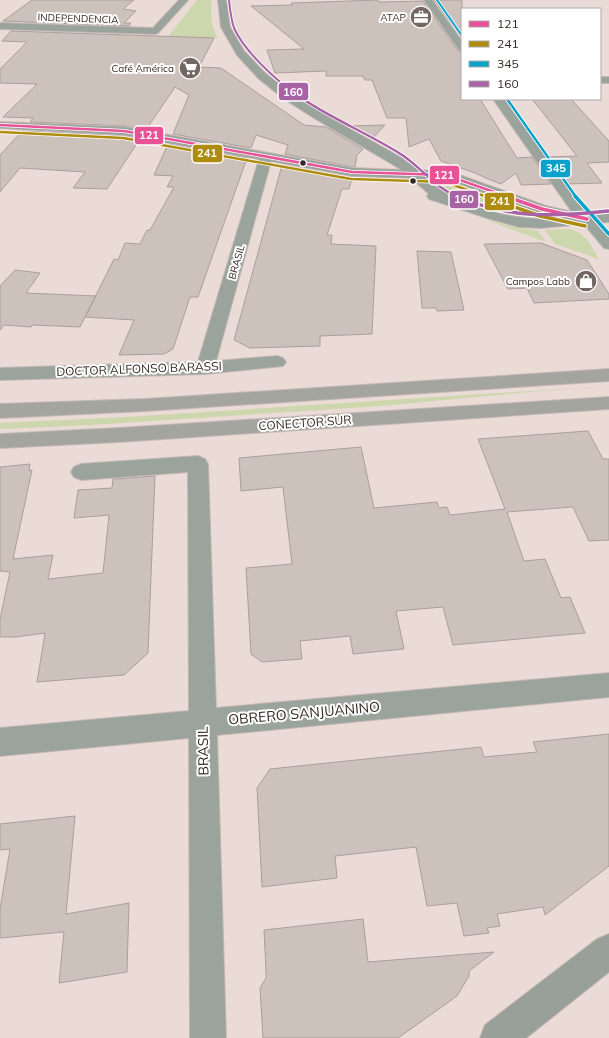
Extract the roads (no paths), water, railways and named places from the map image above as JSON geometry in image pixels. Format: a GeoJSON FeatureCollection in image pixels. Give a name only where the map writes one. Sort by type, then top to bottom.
{"type":"FeatureCollection","features":[{"type":"Feature","properties":{"kind":"main road"},"geometry":{"type":"LineString","coordinates":[[0,411],[145,405],[609,375]]}},
{"type":"Feature","properties":{"kind":"main road","name":"CONECTOR SUR"},"geometry":{"type":"LineString","coordinates":[[0,442],[119,436],[609,403]]}},
{"type":"Feature","properties":{"kind":"main road"},"geometry":{"type":"LineString","coordinates":[[498,1038],[609,950]]}},
{"type":"Feature","properties":{"kind":"street","name":"INDEPENDENCIA"},"geometry":{"type":"LineString","coordinates":[[0,26],[155,31],[184,0]]}},
{"type":"Feature","properties":{"kind":"street"},"geometry":{"type":"LineString","coordinates":[[222,0],[223,16],[232,40],[245,58],[264,77],[304,108],[340,130],[396,159],[431,190],[448,200]]}},
{"type":"Feature","properties":{"kind":"street"},"geometry":{"type":"LineString","coordinates":[[428,0],[461,47]]}},
{"type":"Feature","properties":{"kind":"street"},"geometry":{"type":"LineString","coordinates":[[499,100],[572,203],[609,245]]}},
{"type":"Feature","properties":{"kind":"street"},"geometry":{"type":"LineString","coordinates":[[0,125],[124,131],[352,172],[451,176],[542,209],[587,219]]}},
{"type":"Feature","properties":{"kind":"street","name":"BRASIL"},"geometry":{"type":"LineString","coordinates":[[205,368],[266,156]]}},
{"type":"Feature","properties":{"kind":"street"},"geometry":{"type":"LineString","coordinates":[[352,172],[448,200],[502,218],[525,223],[556,223],[609,218]]}},
{"type":"Feature","properties":{"kind":"street","name":"DOCTOR ALFONSO BARASSI"},"geometry":{"type":"LineString","coordinates":[[0,374],[205,368],[277,362]]}},
{"type":"Feature","properties":{"kind":"street","name":"BRASIL"},"geometry":{"type":"LineString","coordinates":[[81,472],[198,464],[208,1038]]}},
{"type":"Feature","properties":{"kind":"street","name":"OBRERO SANJUANINO"},"geometry":{"type":"LineString","coordinates":[[0,742],[609,685]]}},
{"type":"Feature","properties":{"kind":"place","name":"ATAP"},"geometry":{"type":"Point","coordinates":[421,17]}},
{"type":"Feature","properties":{"kind":"place","name":"Café América"},"geometry":{"type":"Point","coordinates":[190,68]}},
{"type":"Feature","properties":{"kind":"place","name":"Campos Labb"},"geometry":{"type":"Point","coordinates":[586,281]}}]}
